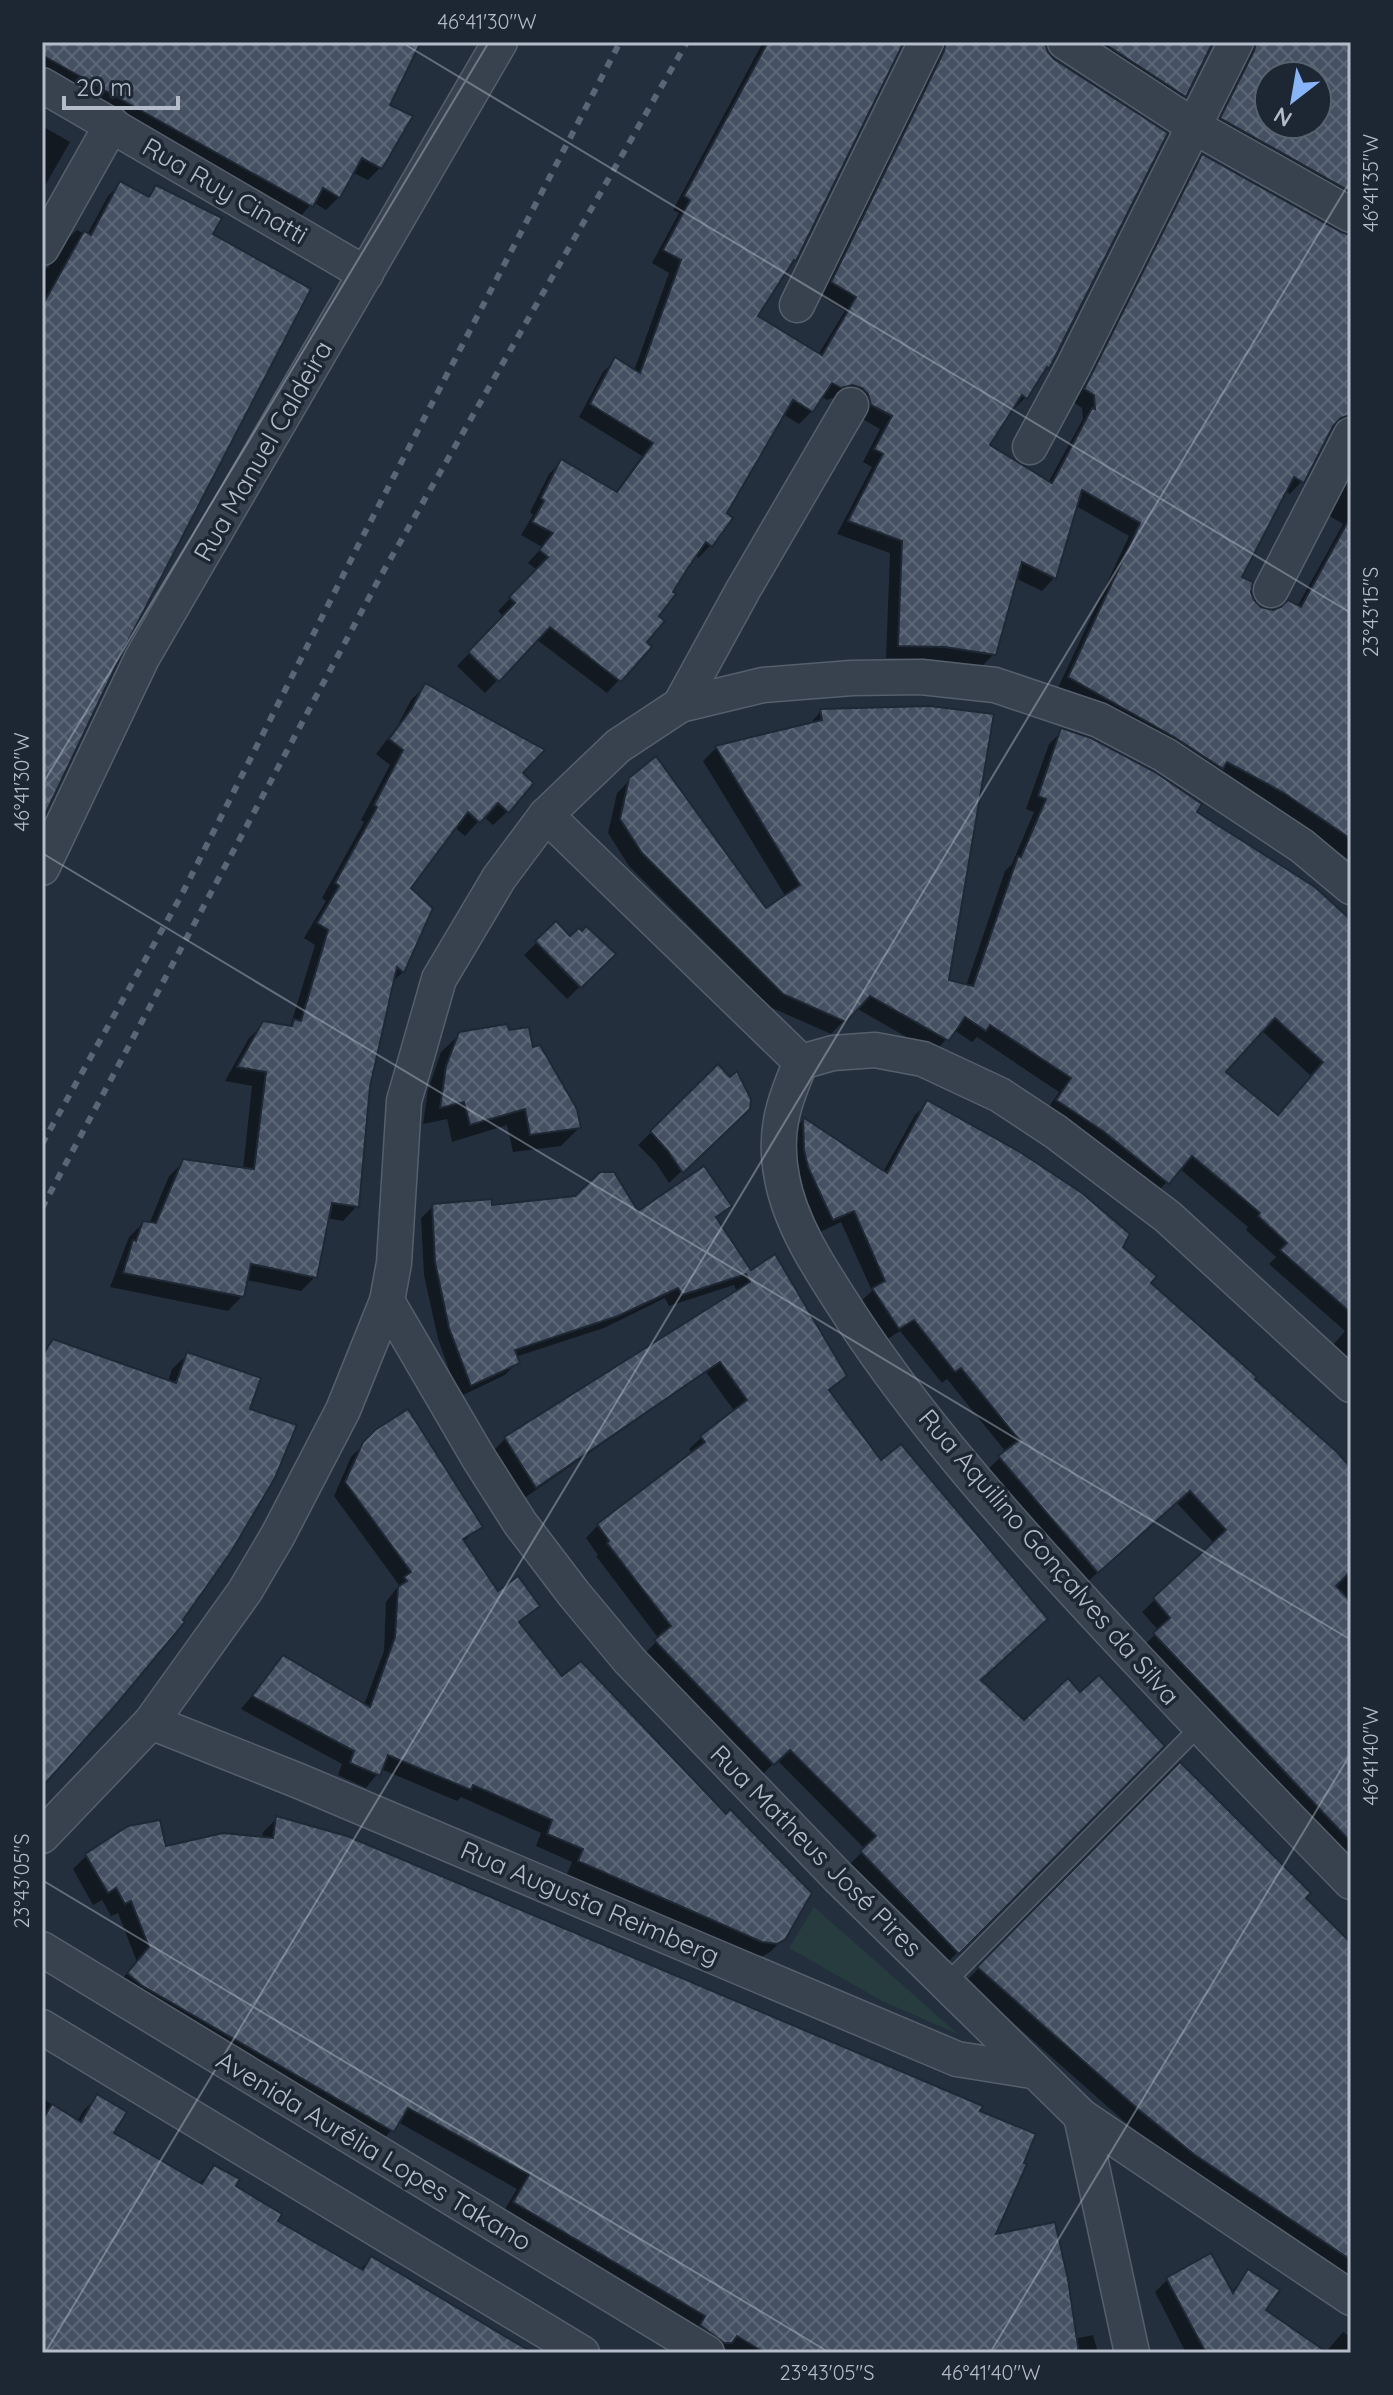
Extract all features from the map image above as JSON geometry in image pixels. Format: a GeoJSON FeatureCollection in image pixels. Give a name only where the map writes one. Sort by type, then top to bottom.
{"type":"FeatureCollection","features":[{"type":"Feature","properties":{"kind":"street","name":"Rua Manuel Caldeira"},"geometry":{"type":"LineString","coordinates":[[42,868],[142,658],[500,42]]}},
{"type":"Feature","properties":{"kind":"street"},"geometry":{"type":"LineString","coordinates":[[797,305],[926,42]]}},
{"type":"Feature","properties":{"kind":"street"},"geometry":{"type":"LineString","coordinates":[[1065,42],[1195,127],[1351,215]]}},
{"type":"Feature","properties":{"kind":"street"},"geometry":{"type":"LineString","coordinates":[[1030,447],[1236,42]]}},
{"type":"Feature","properties":{"kind":"street","name":"Rua Ruy Cinatti"},"geometry":{"type":"LineString","coordinates":[[42,85],[366,274]]}},
{"type":"Feature","properties":{"kind":"street"},"geometry":{"type":"LineString","coordinates":[[42,248],[112,124]]}},
{"type":"Feature","properties":{"kind":"street"},"geometry":{"type":"LineString","coordinates":[[680,705],[851,405]]}},
{"type":"Feature","properties":{"kind":"street"},"geometry":{"type":"LineString","coordinates":[[1271,590],[1351,435]]}},
{"type":"Feature","properties":{"kind":"street"},"geometry":{"type":"LineString","coordinates":[[42,1836],[151,1722],[245,1591],[278,1535],[343,1410],[387,1301],[394,1263],[404,1101],[439,979],[499,878],[546,815],[618,746],[680,705],[763,685],[852,678],[921,677],[995,685],[1099,720],[1165,755],[1302,846],[1351,887]]}},
{"type":"Feature","properties":{"kind":"street"},"geometry":{"type":"LineString","coordinates":[[546,815],[801,1062],[833,1053],[875,1050],[923,1059],[1000,1095],[1056,1132],[1168,1217],[1351,1385]]}},
{"type":"Feature","properties":{"kind":"street","name":"Rua Aquilino Gonçalves da Silva"},"geometry":{"type":"LineString","coordinates":[[801,1062],[778,1124],[782,1179],[797,1223],[832,1287],[880,1360],[1034,1549],[1199,1727],[1351,1882]]}},
{"type":"Feature","properties":{"kind":"street","name":"Rua Matheus José Pires"},"geometry":{"type":"LineString","coordinates":[[387,1301],[486,1470],[520,1523],[574,1594],[629,1660],[838,1877],[1081,2116],[1351,2298]]}},
{"type":"Feature","properties":{"kind":"street","name":"Rua Augusta Reimberg"},"geometry":{"type":"LineString","coordinates":[[151,1722],[313,1787],[957,2059],[1032,2071]]}},
{"type":"Feature","properties":{"kind":"street","name":"Avenida Aurélia Lopes Takano"},"geometry":{"type":"LineString","coordinates":[[42,1949],[707,2353]]}},
{"type":"Feature","properties":{"kind":"street"},"geometry":{"type":"LineString","coordinates":[[42,2027],[582,2353]]}},
{"type":"Feature","properties":{"kind":"street"},"geometry":{"type":"LineString","coordinates":[[1081,2116],[1132,2353]]}},
{"type":"Feature","properties":{"kind":"lane"},"geometry":{"type":"LineString","coordinates":[[947,1982],[1199,1727]]}},
{"type":"Feature","properties":{"kind":"green space"},"geometry":{"type":"Polygon","coordinates":[[[814,1907],[958,2034],[882,2001],[789,1948],[814,1907]]]}},
{"type":"Feature","properties":{"kind":"building"},"geometry":{"type":"Polygon","coordinates":[[[42,42],[421,42],[390,105],[413,116],[382,169],[362,158],[340,198],[323,188],[313,207],[42,55],[42,42]]]}},
{"type":"Feature","properties":{"kind":"building"},"geometry":{"type":"Polygon","coordinates":[[[768,42],[904,42],[796,261],[758,316],[822,355],[856,297],[831,282],[946,42],[1045,42],[1054,59],[1168,133],[1049,369],[1047,367],[1027,399],[1022,395],[990,445],[1052,483],[1092,408],[1095,409],[1094,395],[1084,389],[1202,154],[1351,235],[1351,415],[1341,418],[1333,426],[1304,483],[1294,477],[1242,577],[1253,582],[1251,592],[1261,607],[1273,610],[1288,600],[1301,607],[1351,516],[1351,839],[1284,793],[1227,762],[1223,769],[1174,737],[1068,677],[1140,523],[1082,490],[1056,579],[1022,562],[996,655],[945,647],[898,646],[902,541],[848,521],[883,454],[874,449],[892,416],[871,405],[868,394],[852,385],[841,388],[832,383],[813,412],[793,400],[727,513],[733,518],[712,547],[706,542],[688,568],[673,592],[676,594],[659,616],[665,621],[647,642],[652,647],[621,682],[550,627],[499,682],[468,652],[515,603],[509,597],[548,557],[539,550],[553,533],[532,522],[561,459],[617,492],[653,443],[590,404],[615,357],[640,373],[681,260],[663,250],[690,200],[684,196],[768,42]]]}},
{"type":"Feature","properties":{"kind":"building"},"geometry":{"type":"Polygon","coordinates":[[[1102,42],[1208,42],[1212,44],[1186,97],[1102,42]]]}},
{"type":"Feature","properties":{"kind":"building"},"geometry":{"type":"Polygon","coordinates":[[[1256,42],[1351,42],[1351,192],[1259,140],[1333,140],[1333,60],[1253,60],[1253,137],[1220,118],[1256,42]]]}},
{"type":"Feature","properties":{"kind":"building"},"geometry":{"type":"Polygon","coordinates":[[[120,181],[149,197],[156,185],[222,218],[213,234],[311,289],[124,649],[42,821],[42,306],[84,231],[91,235],[120,181]]]}},
{"type":"Feature","properties":{"kind":"building"},"geometry":{"type":"Polygon","coordinates":[[[425,683],[545,750],[523,773],[534,783],[509,813],[498,803],[480,823],[468,812],[411,888],[433,908],[404,973],[397,967],[370,1087],[359,1207],[332,1203],[317,1278],[251,1264],[244,1297],[123,1273],[133,1240],[136,1241],[143,1221],[156,1223],[183,1159],[254,1169],[266,1072],[237,1067],[263,1021],[292,1026],[294,1019],[301,1021],[328,930],[317,923],[339,886],[335,883],[377,807],[374,805],[403,750],[389,739],[412,708],[425,683]]]}},
{"type":"Feature","properties":{"kind":"building"},"geometry":{"type":"Polygon","coordinates":[[[930,706],[994,714],[949,980],[973,986],[1018,856],[1021,857],[1046,799],[1038,796],[1061,728],[1091,738],[1155,772],[1202,804],[1197,812],[1315,887],[1351,920],[1351,1313],[1280,1250],[1287,1243],[1258,1216],[1260,1213],[1192,1156],[1169,1184],[1103,1131],[1056,1100],[1071,1078],[990,1025],[986,1031],[965,1017],[949,1041],[870,996],[846,1022],[783,994],[642,853],[620,819],[629,778],[656,756],[766,908],[800,885],[715,746],[822,720],[820,709],[930,706]],[[1275,1018],[1226,1072],[1278,1115],[1323,1062],[1275,1018]]]}},
{"type":"Feature","properties":{"kind":"building"},"geometry":{"type":"Polygon","coordinates":[[[556,921],[570,936],[586,926],[616,954],[581,988],[535,941],[556,921]]]}},
{"type":"Feature","properties":{"kind":"building"},"geometry":{"type":"Polygon","coordinates":[[[507,1024],[509,1030],[529,1027],[533,1047],[540,1045],[577,1109],[581,1128],[530,1135],[525,1109],[470,1125],[464,1102],[440,1108],[446,1066],[459,1032],[507,1024]]]}},
{"type":"Feature","properties":{"kind":"building"},"geometry":{"type":"Polygon","coordinates":[[[718,1064],[730,1077],[737,1071],[751,1099],[750,1109],[683,1173],[650,1131],[718,1064]]]}},
{"type":"Feature","properties":{"kind":"building"},"geometry":{"type":"Polygon","coordinates":[[[927,1100],[1020,1152],[1082,1193],[1130,1234],[1123,1247],[1157,1276],[1151,1283],[1257,1377],[1255,1379],[1351,1468],[1351,1571],[1336,1586],[1351,1602],[1351,1842],[1153,1633],[1170,1618],[1153,1598],[1226,1530],[1190,1491],[1098,1573],[998,1456],[1019,1440],[961,1368],[955,1372],[914,1320],[899,1329],[872,1288],[885,1281],[854,1211],[833,1220],[808,1167],[803,1117],[887,1173],[927,1100]]]}},
{"type":"Feature","properties":{"kind":"building"},"geometry":{"type":"Polygon","coordinates":[[[704,1166],[732,1206],[716,1217],[751,1270],[775,1254],[847,1376],[829,1390],[881,1460],[901,1444],[1048,1619],[981,1680],[1024,1720],[1068,1678],[1080,1692],[1099,1675],[1165,1746],[959,1954],[860,1851],[876,1836],[790,1750],[774,1765],[654,1640],[671,1626],[607,1543],[609,1541],[597,1524],[705,1442],[700,1436],[747,1400],[720,1362],[536,1488],[504,1437],[750,1282],[746,1274],[682,1295],[678,1288],[618,1316],[515,1350],[520,1363],[471,1386],[449,1328],[435,1262],[432,1204],[492,1199],[492,1205],[575,1196],[600,1172],[614,1172],[638,1211],[704,1166]]]}},
{"type":"Feature","properties":{"kind":"building"},"geometry":{"type":"Polygon","coordinates":[[[53,1339],[176,1383],[187,1352],[261,1378],[250,1409],[297,1425],[275,1478],[231,1552],[183,1620],[185,1622],[42,1787],[42,1356],[53,1339]]]}},
{"type":"Feature","properties":{"kind":"building"},"geometry":{"type":"Polygon","coordinates":[[[408,1409],[483,1527],[463,1539],[498,1591],[518,1576],[540,1606],[519,1622],[562,1676],[581,1661],[726,1814],[730,1809],[812,1893],[785,1940],[777,1944],[762,1942],[578,1861],[583,1849],[547,1834],[552,1820],[473,1785],[471,1790],[388,1755],[380,1776],[350,1763],[354,1751],[252,1696],[283,1655],[370,1707],[395,1637],[398,1587],[407,1581],[404,1577],[411,1572],[345,1482],[363,1442],[375,1430],[408,1409]]]}},
{"type":"Feature","properties":{"kind":"building"},"geometry":{"type":"Polygon","coordinates":[[[1180,1762],[1311,1893],[1306,1898],[1351,1943],[1351,2260],[1195,2155],[1139,2110],[977,1967],[1180,1762]]]}},
{"type":"Feature","properties":{"kind":"building"},"geometry":{"type":"Polygon","coordinates":[[[276,1816],[347,1836],[983,2106],[980,2111],[1036,2134],[1024,2163],[1027,2164],[996,2234],[1055,2222],[1068,2279],[1079,2353],[765,2353],[737,2336],[732,2343],[724,2343],[700,2325],[705,2316],[513,2202],[529,2175],[408,2108],[394,2132],[141,1985],[127,1973],[149,1947],[131,1901],[125,1904],[116,1888],[108,1893],[85,1854],[128,1826],[160,1820],[166,1846],[223,1833],[273,1838],[276,1816]]]}},
{"type":"Feature","properties":{"kind":"building"},"geometry":{"type":"Polygon","coordinates":[[[97,2094],[127,2112],[114,2133],[202,2184],[214,2165],[240,2179],[236,2186],[282,2214],[278,2221],[363,2270],[371,2256],[533,2353],[42,2353],[42,2121],[52,2104],[81,2122],[97,2094]]]}},
{"type":"Feature","properties":{"kind":"building"},"geometry":{"type":"Polygon","coordinates":[[[1211,2253],[1233,2293],[1248,2269],[1280,2290],[1266,2310],[1328,2353],[1206,2353],[1166,2278],[1211,2253]]]}},
{"type":"Feature","properties":{"kind":"railway"},"geometry":{"type":"LineString","coordinates":[[42,1144],[181,896],[364,534],[620,42]]}},
{"type":"Feature","properties":{"kind":"railway"},"geometry":{"type":"LineString","coordinates":[[42,1208],[379,579],[687,42]]}}]}
